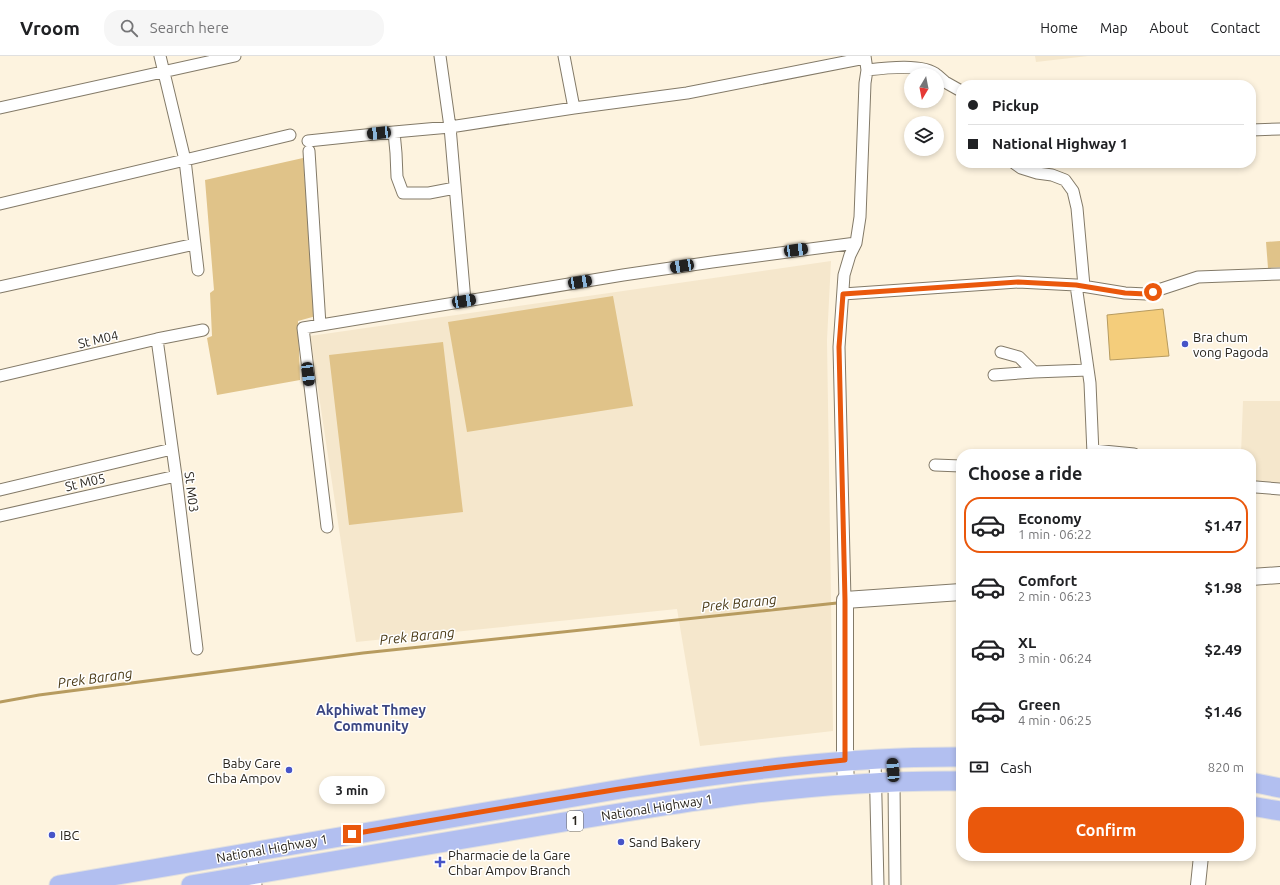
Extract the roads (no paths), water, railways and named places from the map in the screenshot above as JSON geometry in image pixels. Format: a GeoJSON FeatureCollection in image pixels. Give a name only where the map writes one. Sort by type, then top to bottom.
{"type":"FeatureCollection","features":[{"type":"Feature","properties":{"kind":"highway","name":"National Highway 1"},"geometry":{"type":"LineString","coordinates":[[59,885],[79,883],[251,852],[719,774],[845,760],[956,757]]}},
{"type":"Feature","properties":{"kind":"highway","name":"National Highway 1"},"geometry":{"type":"LineString","coordinates":[[191,885],[255,880],[725,796],[885,782],[956,781]]}},
{"type":"Feature","properties":{"kind":"highway"},"geometry":{"type":"LineString","coordinates":[[1256,783],[1280,788]]}},
{"type":"Feature","properties":{"kind":"highway"},"geometry":{"type":"LineString","coordinates":[[1256,807],[1280,812]]}},
{"type":"Feature","properties":{"kind":"main road"},"geometry":{"type":"LineString","coordinates":[[1256,577],[1280,575]]}},
{"type":"Feature","properties":{"kind":"main road"},"geometry":{"type":"LineString","coordinates":[[846,785],[845,600],[956,592]]}},
{"type":"Feature","properties":{"kind":"street"},"geometry":{"type":"LineString","coordinates":[[160,56],[185,160],[198,270]]}},
{"type":"Feature","properties":{"kind":"street"},"geometry":{"type":"LineString","coordinates":[[0,108],[235,56]]}},
{"type":"Feature","properties":{"kind":"street"},"geometry":{"type":"LineString","coordinates":[[440,56],[450,127],[464,301]]}},
{"type":"Feature","properties":{"kind":"street"},"geometry":{"type":"LineString","coordinates":[[564,56],[574,108]]}},
{"type":"Feature","properties":{"kind":"street"},"geometry":{"type":"LineString","coordinates":[[320,325],[309,146],[394,132],[450,127],[687,93],[865,57],[867,70],[865,83],[860,217],[856,243],[850,255],[844,275],[839,347],[845,600]]}},
{"type":"Feature","properties":{"kind":"street"},"geometry":{"type":"LineString","coordinates":[[867,70],[894,67],[910,68]]}},
{"type":"Feature","properties":{"kind":"street"},"geometry":{"type":"LineString","coordinates":[[944,81],[956,88]]}},
{"type":"Feature","properties":{"kind":"street"},"geometry":{"type":"LineString","coordinates":[[1256,130],[1280,128]]}},
{"type":"Feature","properties":{"kind":"street"},"geometry":{"type":"LineString","coordinates":[[394,132],[397,177],[403,193],[429,193],[455,188]]}},
{"type":"Feature","properties":{"kind":"street"},"geometry":{"type":"LineString","coordinates":[[0,204],[290,135]]}},
{"type":"Feature","properties":{"kind":"street"},"geometry":{"type":"LineString","coordinates":[[1021,168],[1037,173],[1052,175],[1065,180],[1073,191],[1077,208],[1080,286],[1088,370],[1093,449]]}},
{"type":"Feature","properties":{"kind":"street"},"geometry":{"type":"LineString","coordinates":[[328,526],[303,328],[704,263],[856,243]]}},
{"type":"Feature","properties":{"kind":"street"},"geometry":{"type":"LineString","coordinates":[[0,287],[195,244]]}},
{"type":"Feature","properties":{"kind":"street"},"geometry":{"type":"LineString","coordinates":[[843,294],[1018,282],[1080,286],[1125,293],[1146,294],[1198,277],[1280,274]]}},
{"type":"Feature","properties":{"kind":"street","name":"St M04"},"geometry":{"type":"LineString","coordinates":[[0,376],[157,339],[203,330]]}},
{"type":"Feature","properties":{"kind":"street","name":"St M03"},"geometry":{"type":"LineString","coordinates":[[157,339],[176,476],[197,649]]}},
{"type":"Feature","properties":{"kind":"street"},"geometry":{"type":"LineString","coordinates":[[1001,352],[1018,357],[1034,372]]}},
{"type":"Feature","properties":{"kind":"street"},"geometry":{"type":"LineString","coordinates":[[994,375],[1088,370]]}},
{"type":"Feature","properties":{"kind":"street","name":"St M05"},"geometry":{"type":"LineString","coordinates":[[0,490],[172,450]]}},
{"type":"Feature","properties":{"kind":"street"},"geometry":{"type":"LineString","coordinates":[[935,465],[956,466]]}},
{"type":"Feature","properties":{"kind":"street","name":"St M05"},"geometry":{"type":"LineString","coordinates":[[0,516],[176,476]]}},
{"type":"Feature","properties":{"kind":"street"},"geometry":{"type":"LineString","coordinates":[[1256,487],[1280,489]]}},
{"type":"Feature","properties":{"kind":"street"},"geometry":{"type":"LineString","coordinates":[[884,758],[895,885]]}},
{"type":"Feature","properties":{"kind":"street"},"geometry":{"type":"LineString","coordinates":[[878,885],[885,782],[884,758]]}},
{"type":"Feature","properties":{"kind":"street"},"geometry":{"type":"LineString","coordinates":[[251,852],[255,880]]}},
{"type":"Feature","properties":{"kind":"street"},"geometry":{"type":"LineString","coordinates":[[1198,885],[1200,861]]}},
{"type":"Feature","properties":{"kind":"waterway","name":"Prek Barang"},"geometry":{"type":"LineString","coordinates":[[0,702],[39,695],[363,653],[837,603]]}},
{"type":"Feature","properties":{"kind":"place","name":"Bra chum vong Pagoda"},"geometry":{"type":"Point","coordinates":[1185,344]}},
{"type":"Feature","properties":{"kind":"place","name":"Baby Care Chba Ampov"},"geometry":{"type":"Point","coordinates":[289,770]}},
{"type":"Feature","properties":{"kind":"place","name":"IBC"},"geometry":{"type":"Point","coordinates":[52,835]}},
{"type":"Feature","properties":{"kind":"place","name":"Sand Bakery"},"geometry":{"type":"Point","coordinates":[621,842]}},
{"type":"Feature","properties":{"kind":"place","name":"Pharmacie de la Gare Chbar Ampov Branch"},"geometry":{"type":"Point","coordinates":[440,862]}},
{"type":"Feature","properties":{"kind":"district","name":"Akphiwat Thmey Community"},"geometry":{"type":"Point","coordinates":[371,718]}}]}
